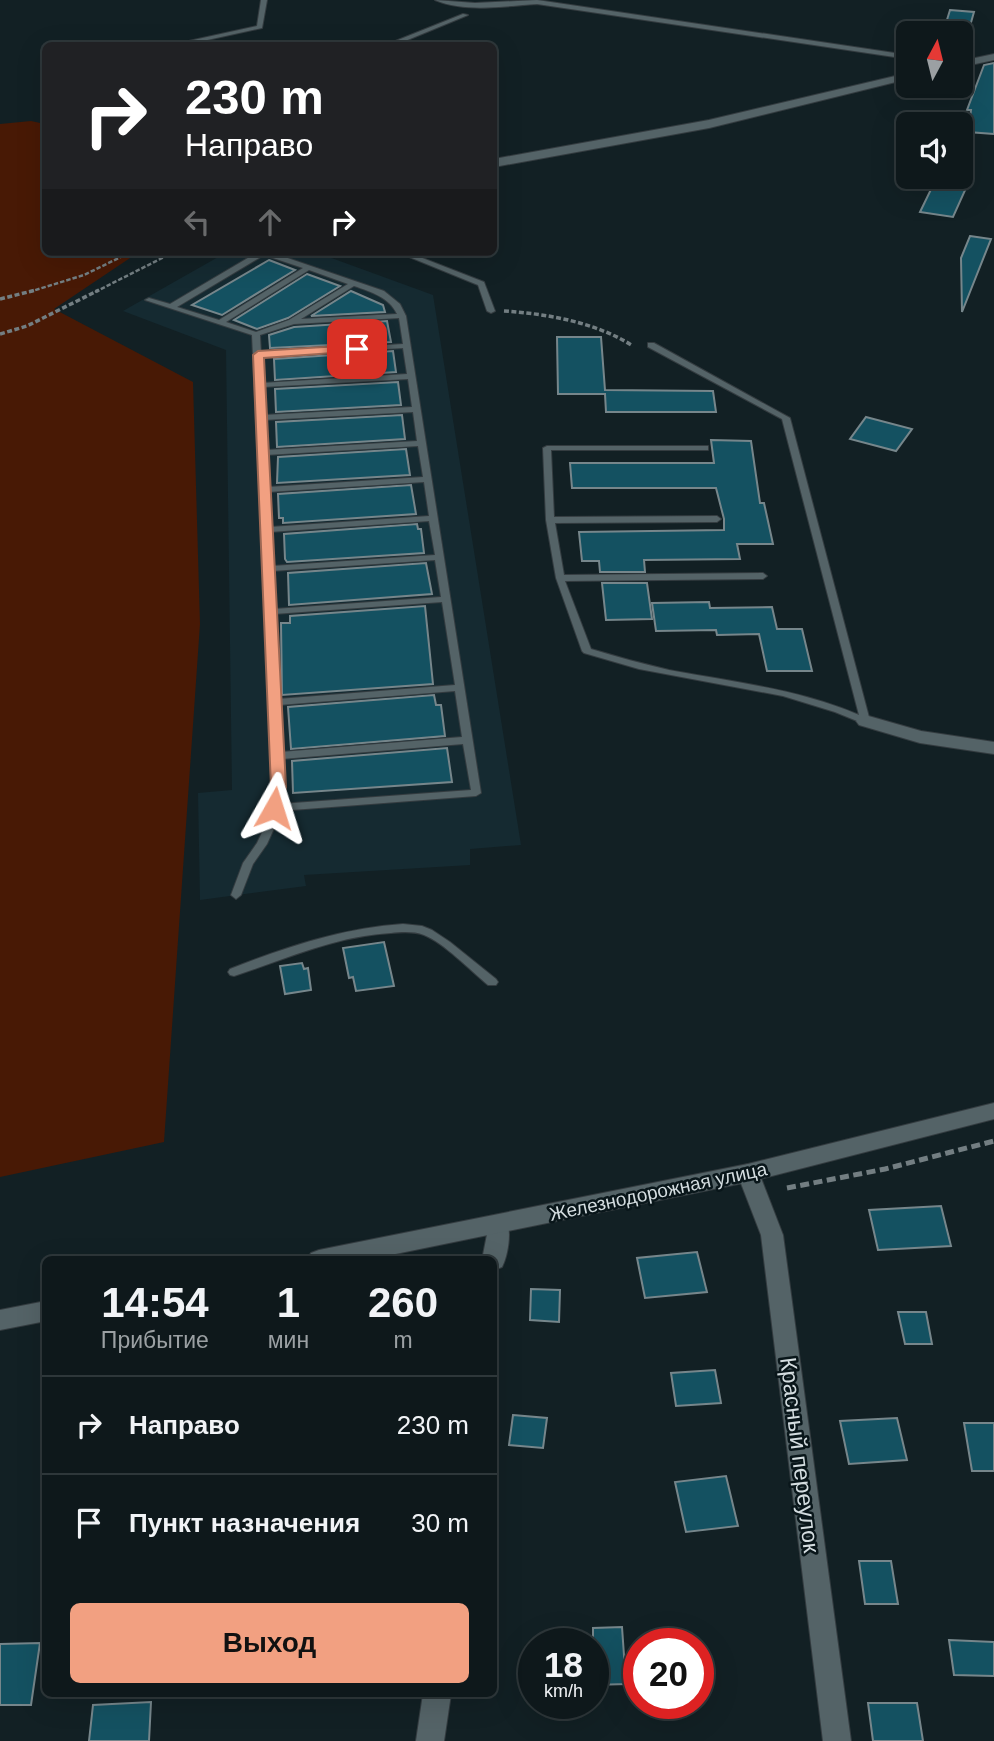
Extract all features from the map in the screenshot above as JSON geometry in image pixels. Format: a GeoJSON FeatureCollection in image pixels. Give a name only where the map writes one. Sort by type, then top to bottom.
{"type":"FeatureCollection","features":[{"type":"Feature","properties":{"kind":"street"},"geometry":{"type":"LineString","coordinates":[[973,61],[994,57]]}},
{"type":"Feature","properties":{"kind":"street"},"geometry":{"type":"LineString","coordinates":[[497,162],[709,124],[896,79]]}},
{"type":"Feature","properties":{"kind":"street"},"geometry":{"type":"LineString","coordinates":[[865,721],[920,737],[994,748]]}},
{"type":"Feature","properties":{"kind":"street","name":"Железнодорожная улица"},"geometry":{"type":"LineString","coordinates":[[340,1256],[748,1173],[994,1111]]}},
{"type":"Feature","properties":{"kind":"street","name":"Красный переулок"},"geometry":{"type":"LineString","coordinates":[[748,1173],[772,1235],[837,1741]]}},
{"type":"Feature","properties":{"kind":"street"},"geometry":{"type":"LineString","coordinates":[[494,1256],[498,1226]]}},
{"type":"Feature","properties":{"kind":"street"},"geometry":{"type":"LineString","coordinates":[[0,1320],[42,1312]]}},
{"type":"Feature","properties":{"kind":"street"},"geometry":{"type":"LineString","coordinates":[[430,1741],[437,1697]]}},
{"type":"Feature","properties":{"kind":"lane"},"geometry":{"type":"LineString","coordinates":[[188,42],[260,27],[264,0]]}},
{"type":"Feature","properties":{"kind":"lane"},"geometry":{"type":"LineString","coordinates":[[438,0],[450,4],[486,6],[537,2],[896,55]]}},
{"type":"Feature","properties":{"kind":"lane"},"geometry":{"type":"LineString","coordinates":[[396,42],[465,15]]}},
{"type":"Feature","properties":{"kind":"lane"},"geometry":{"type":"LineString","coordinates":[[171,307],[256,256]]}},
{"type":"Feature","properties":{"kind":"lane"},"geometry":{"type":"LineString","coordinates":[[274,256],[381,293],[397,306],[402,316],[476,793],[274,808]]}},
{"type":"Feature","properties":{"kind":"lane"},"geometry":{"type":"LineString","coordinates":[[411,256],[481,284],[491,311]]}},
{"type":"Feature","properties":{"kind":"lane"},"geometry":{"type":"LineString","coordinates":[[219,323],[307,268]]}},
{"type":"Feature","properties":{"kind":"lane"},"geometry":{"type":"LineString","coordinates":[[149,300],[256,334],[292,322],[353,284]]}},
{"type":"Feature","properties":{"kind":"lane"},"geometry":{"type":"LineString","coordinates":[[292,322],[402,316]]}},
{"type":"Feature","properties":{"kind":"lane"},"geometry":{"type":"LineString","coordinates":[[236,895],[248,863],[262,844],[271,824],[278,787],[256,334]]}},
{"type":"Feature","properties":{"kind":"lane"},"geometry":{"type":"LineString","coordinates":[[650,345],[786,418],[865,721]]}},
{"type":"Feature","properties":{"kind":"lane"},"geometry":{"type":"LineString","coordinates":[[258,355],[406,346]]}},
{"type":"Feature","properties":{"kind":"lane"},"geometry":{"type":"LineString","coordinates":[[260,386],[411,376]]}},
{"type":"Feature","properties":{"kind":"lane"},"geometry":{"type":"LineString","coordinates":[[261,418],[416,409]]}},
{"type":"Feature","properties":{"kind":"lane"},"geometry":{"type":"LineString","coordinates":[[263,453],[422,443]]}},
{"type":"Feature","properties":{"kind":"lane"},"geometry":{"type":"LineString","coordinates":[[705,448],[547,448],[550,520],[559,578],[587,651],[640,666],[739,684],[839,708],[865,721]]}},
{"type":"Feature","properties":{"kind":"lane"},"geometry":{"type":"LineString","coordinates":[[265,490],[427,479]]}},
{"type":"Feature","properties":{"kind":"lane"},"geometry":{"type":"LineString","coordinates":[[267,530],[433,518]]}},
{"type":"Feature","properties":{"kind":"lane"},"geometry":{"type":"LineString","coordinates":[[550,520],[717,519]]}},
{"type":"Feature","properties":{"kind":"lane"},"geometry":{"type":"LineString","coordinates":[[268,569],[439,557]]}},
{"type":"Feature","properties":{"kind":"lane"},"geometry":{"type":"LineString","coordinates":[[559,578],[764,576]]}},
{"type":"Feature","properties":{"kind":"lane"},"geometry":{"type":"LineString","coordinates":[[270,612],[446,599]]}},
{"type":"Feature","properties":{"kind":"lane"},"geometry":{"type":"LineString","coordinates":[[275,702],[460,688]]}},
{"type":"Feature","properties":{"kind":"lane"},"geometry":{"type":"LineString","coordinates":[[277,755],[468,740]]}},
{"type":"Feature","properties":{"kind":"lane"},"geometry":{"type":"LineString","coordinates":[[234,972],[276,954],[384,928],[425,930],[492,982]]}},
{"type":"Feature","properties":{"kind":"path"},"geometry":{"type":"LineString","coordinates":[[0,299],[56,285],[124,256]]}},
{"type":"Feature","properties":{"kind":"path"},"geometry":{"type":"LineString","coordinates":[[0,334],[27,326],[166,256]]}},
{"type":"Feature","properties":{"kind":"path"},"geometry":{"type":"LineString","coordinates":[[491,311],[533,312],[568,320],[624,338],[633,346]]}},
{"type":"Feature","properties":{"kind":"shaded area"},"geometry":{"type":"Polygon","coordinates":[[[31,121],[42,123],[42,256],[133,256],[54,309],[193,382],[200,624],[164,1142],[0,1177],[0,124],[31,121]]]}},
{"type":"Feature","properties":{"kind":"shaded area"},"geometry":{"type":"Polygon","coordinates":[[[220,256],[326,256],[433,295],[521,845],[470,849],[470,865],[304,875],[306,886],[200,900],[198,793],[232,790],[226,350],[123,311],[220,256]]]}},
{"type":"Feature","properties":{"kind":"building"},"geometry":{"type":"Polygon","coordinates":[[[950,10],[974,12],[971,21],[947,21],[950,10]]]}},
{"type":"Feature","properties":{"kind":"building"},"geometry":{"type":"Polygon","coordinates":[[[994,63],[994,134],[973,132],[973,112],[967,110],[984,65],[994,63]]]}},
{"type":"Feature","properties":{"kind":"building"},"geometry":{"type":"Polygon","coordinates":[[[931,189],[966,189],[953,217],[920,212],[931,189]]]}},
{"type":"Feature","properties":{"kind":"building"},"geometry":{"type":"Polygon","coordinates":[[[970,236],[991,239],[962,312],[961,258],[970,236]]]}},
{"type":"Feature","properties":{"kind":"building"},"geometry":{"type":"Polygon","coordinates":[[[269,260],[295,270],[222,315],[192,305],[269,260]]]}},
{"type":"Feature","properties":{"kind":"building"},"geometry":{"type":"Polygon","coordinates":[[[307,274],[340,286],[288,318],[257,329],[234,320],[307,274]]]}},
{"type":"Feature","properties":{"kind":"building"},"geometry":{"type":"Polygon","coordinates":[[[351,291],[383,305],[385,312],[311,316],[351,291]]]}},
{"type":"Feature","properties":{"kind":"building"},"geometry":{"type":"Polygon","coordinates":[[[387,321],[391,342],[270,348],[269,335],[294,327],[387,321]]]}},
{"type":"Feature","properties":{"kind":"building"},"geometry":{"type":"Polygon","coordinates":[[[557,337],[601,337],[605,390],[713,391],[716,412],[606,412],[605,394],[558,394],[557,337]]]}},
{"type":"Feature","properties":{"kind":"building"},"geometry":{"type":"Polygon","coordinates":[[[393,351],[396,372],[275,380],[274,359],[393,351]]]}},
{"type":"Feature","properties":{"kind":"building"},"geometry":{"type":"Polygon","coordinates":[[[398,382],[401,405],[276,412],[275,389],[398,382]]]}},
{"type":"Feature","properties":{"kind":"building"},"geometry":{"type":"Polygon","coordinates":[[[402,415],[405,439],[277,447],[276,422],[402,415]]]}},
{"type":"Feature","properties":{"kind":"building"},"geometry":{"type":"Polygon","coordinates":[[[866,417],[912,429],[896,451],[850,439],[866,417]]]}},
{"type":"Feature","properties":{"kind":"building"},"geometry":{"type":"Polygon","coordinates":[[[711,440],[751,441],[760,503],[764,503],[773,544],[737,544],[740,559],[644,560],[645,572],[600,572],[599,561],[582,561],[579,532],[724,530],[724,519],[716,488],[572,488],[570,463],[714,463],[711,440]]]}},
{"type":"Feature","properties":{"kind":"building"},"geometry":{"type":"Polygon","coordinates":[[[406,449],[410,475],[277,483],[278,457],[406,449]]]}},
{"type":"Feature","properties":{"kind":"building"},"geometry":{"type":"Polygon","coordinates":[[[411,485],[416,514],[283,523],[283,518],[279,518],[278,494],[411,485]]]}},
{"type":"Feature","properties":{"kind":"building"},"geometry":{"type":"Polygon","coordinates":[[[417,524],[418,529],[421,529],[424,553],[287,562],[285,559],[284,534],[417,524]]]}},
{"type":"Feature","properties":{"kind":"building"},"geometry":{"type":"Polygon","coordinates":[[[426,563],[432,594],[289,605],[288,573],[426,563]]]}},
{"type":"Feature","properties":{"kind":"building"},"geometry":{"type":"Polygon","coordinates":[[[602,583],[647,583],[652,619],[606,620],[602,583]]]}},
{"type":"Feature","properties":{"kind":"building"},"geometry":{"type":"Polygon","coordinates":[[[709,602],[710,608],[772,607],[777,629],[802,629],[812,671],[767,671],[759,634],[717,635],[716,630],[656,631],[652,603],[709,602]]]}},
{"type":"Feature","properties":{"kind":"building"},"geometry":{"type":"Polygon","coordinates":[[[425,606],[433,684],[282,695],[281,623],[290,623],[290,616],[425,606]]]}},
{"type":"Feature","properties":{"kind":"building"},"geometry":{"type":"Polygon","coordinates":[[[434,695],[436,705],[441,705],[445,736],[291,749],[288,707],[434,695]]]}},
{"type":"Feature","properties":{"kind":"building"},"geometry":{"type":"Polygon","coordinates":[[[447,748],[452,782],[293,793],[292,761],[447,748]]]}},
{"type":"Feature","properties":{"kind":"building"},"geometry":{"type":"Polygon","coordinates":[[[384,942],[394,986],[356,991],[353,977],[349,978],[343,948],[384,942]]]}},
{"type":"Feature","properties":{"kind":"building"},"geometry":{"type":"Polygon","coordinates":[[[302,963],[304,969],[308,968],[311,990],[285,994],[280,966],[302,963]]]}},
{"type":"Feature","properties":{"kind":"building"},"geometry":{"type":"Polygon","coordinates":[[[941,1206],[951,1246],[878,1250],[869,1210],[941,1206]]]}},
{"type":"Feature","properties":{"kind":"building"},"geometry":{"type":"Polygon","coordinates":[[[697,1252],[707,1292],[645,1298],[637,1258],[697,1252]]]}},
{"type":"Feature","properties":{"kind":"building"},"geometry":{"type":"Polygon","coordinates":[[[531,1289],[560,1290],[559,1322],[530,1320],[531,1289]]]}},
{"type":"Feature","properties":{"kind":"building"},"geometry":{"type":"Polygon","coordinates":[[[898,1312],[926,1312],[932,1344],[905,1344],[898,1312]]]}},
{"type":"Feature","properties":{"kind":"building"},"geometry":{"type":"Polygon","coordinates":[[[715,1370],[721,1403],[676,1406],[671,1373],[715,1370]]]}},
{"type":"Feature","properties":{"kind":"building"},"geometry":{"type":"Polygon","coordinates":[[[513,1415],[547,1418],[543,1448],[509,1445],[513,1415]]]}},
{"type":"Feature","properties":{"kind":"building"},"geometry":{"type":"Polygon","coordinates":[[[897,1418],[907,1460],[849,1464],[840,1421],[897,1418]]]}},
{"type":"Feature","properties":{"kind":"building"},"geometry":{"type":"Polygon","coordinates":[[[964,1423],[994,1423],[994,1471],[972,1471],[964,1423]]]}},
{"type":"Feature","properties":{"kind":"building"},"geometry":{"type":"Polygon","coordinates":[[[726,1476],[738,1526],[686,1532],[675,1482],[726,1476]]]}},
{"type":"Feature","properties":{"kind":"building"},"geometry":{"type":"Polygon","coordinates":[[[859,1561],[891,1561],[898,1604],[865,1604],[859,1561]]]}},
{"type":"Feature","properties":{"kind":"building"},"geometry":{"type":"Polygon","coordinates":[[[622,1627],[623,1684],[609,1685],[609,1628],[593,1628],[622,1627]]]}},
{"type":"Feature","properties":{"kind":"building"},"geometry":{"type":"Polygon","coordinates":[[[949,1640],[994,1642],[994,1676],[954,1675],[949,1640]]]}},
{"type":"Feature","properties":{"kind":"building"},"geometry":{"type":"Polygon","coordinates":[[[40,1643],[31,1705],[0,1705],[0,1644],[40,1643]]]}},
{"type":"Feature","properties":{"kind":"building"},"geometry":{"type":"Polygon","coordinates":[[[151,1702],[149,1741],[89,1741],[93,1705],[151,1702]]]}},
{"type":"Feature","properties":{"kind":"building"},"geometry":{"type":"Polygon","coordinates":[[[868,1703],[917,1703],[923,1741],[873,1741],[868,1703]]]}},
{"type":"Feature","properties":{"kind":"route"},"geometry":{"type":"LineString","coordinates":[[274,808],[278,787],[258,355],[357,349]]}}]}
